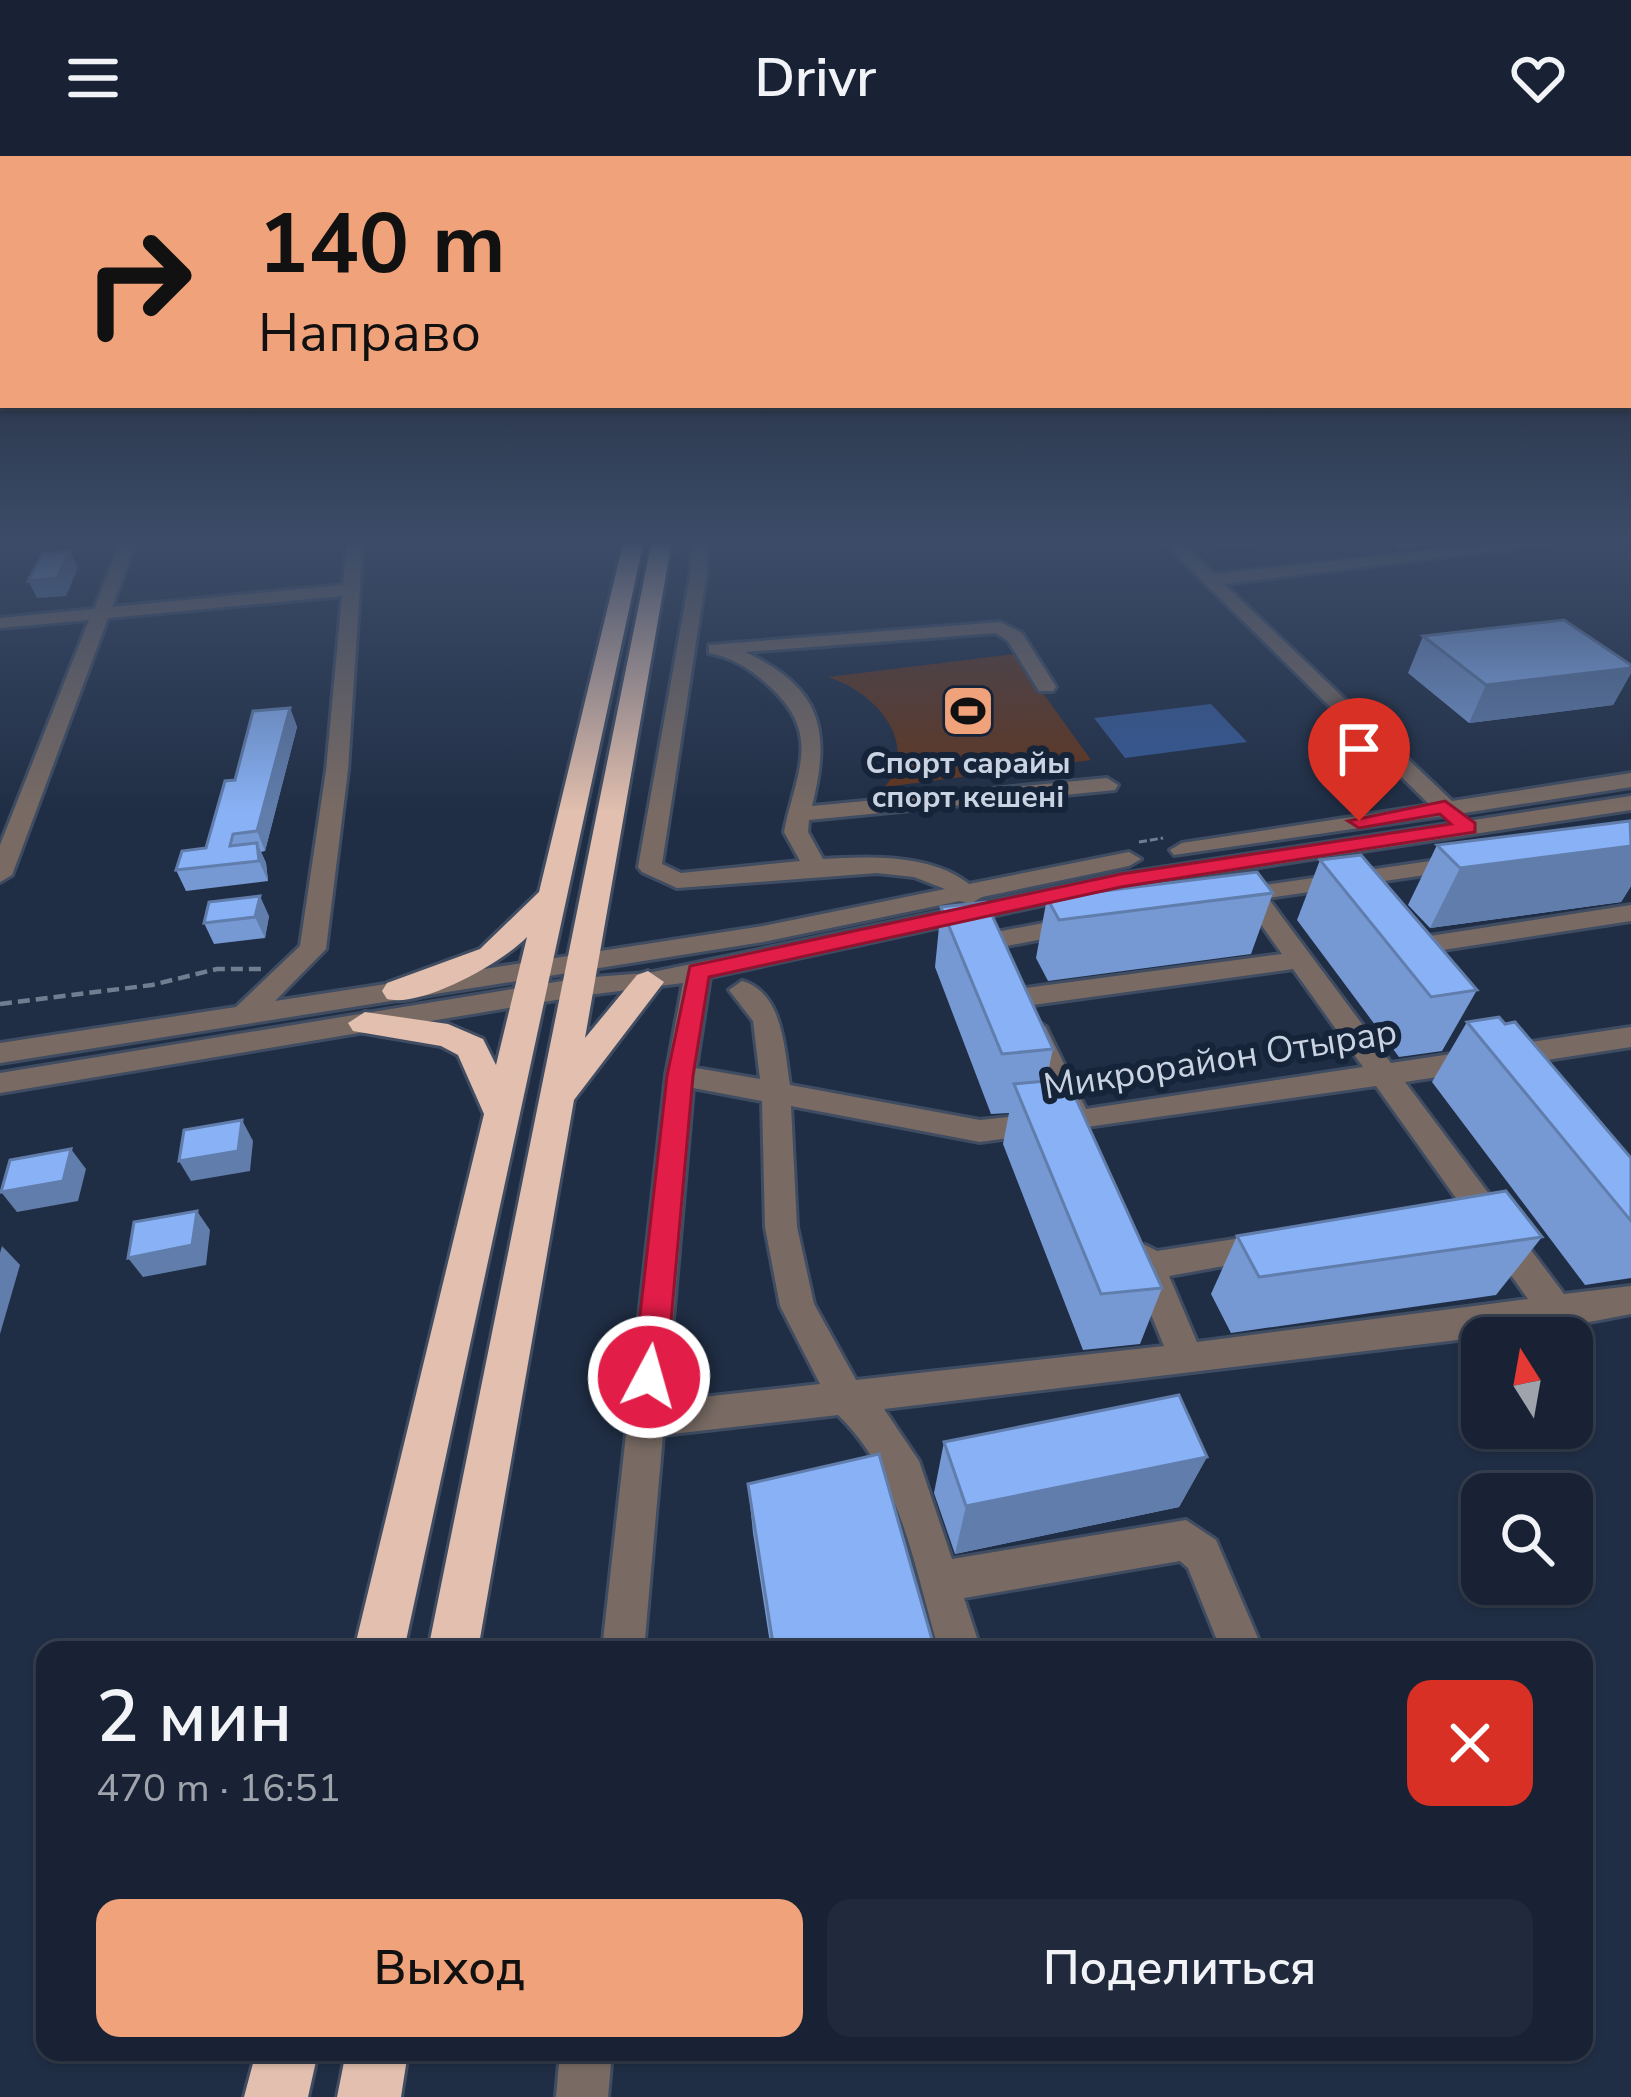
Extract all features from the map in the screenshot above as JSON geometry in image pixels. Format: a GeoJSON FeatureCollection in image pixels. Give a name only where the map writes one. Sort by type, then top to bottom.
{"type":"FeatureCollection","features":[{"type":"Feature","properties":{"kind":"highway"},"geometry":{"type":"LineString","coordinates":[[381,1641],[553,894],[631,631]]}},
{"type":"Feature","properties":{"kind":"highway"},"geometry":{"type":"LineString","coordinates":[[455,1641],[582,976],[612,705]]}},
{"type":"Feature","properties":{"kind":"highway"},"geometry":{"type":"LineString","coordinates":[[398,991],[491,956],[553,894]]}},
{"type":"Feature","properties":{"kind":"highway"},"geometry":{"type":"LineString","coordinates":[[556,1107],[626,1003],[648,982]]}},
{"type":"Feature","properties":{"kind":"highway"},"geometry":{"type":"LineString","coordinates":[[364,1023],[448,1036],[471,1047],[502,1114]]}},
{"type":"Feature","properties":{"kind":"highway"},"geometry":{"type":"LineString","coordinates":[[276,2097],[285,2061]]}},
{"type":"Feature","properties":{"kind":"highway"},"geometry":{"type":"LineString","coordinates":[[369,2097],[375,2061]]}},
{"type":"Feature","properties":{"kind":"street"},"geometry":{"type":"LineString","coordinates":[[0,875],[92,631]]}},
{"type":"Feature","properties":{"kind":"street"},"geometry":{"type":"LineString","coordinates":[[245,1013],[313,949],[346,631]]}},
{"type":"Feature","properties":{"kind":"street"},"geometry":{"type":"LineString","coordinates":[[688,631],[650,867],[677,881],[817,870],[922,869],[972,900],[1082,1131]]}},
{"type":"Feature","properties":{"kind":"street"},"geometry":{"type":"LineString","coordinates":[[716,650],[956,631]]}},
{"type":"Feature","properties":{"kind":"street"},"geometry":{"type":"LineString","coordinates":[[1005,631],[1015,637],[1046,687]]}},
{"type":"Feature","properties":{"kind":"street"},"geometry":{"type":"LineString","coordinates":[[1251,631],[1448,818],[1537,817],[1631,804]]}},
{"type":"Feature","properties":{"kind":"street"},"geometry":{"type":"LineString","coordinates":[[1261,631],[1448,818]]}},
{"type":"Feature","properties":{"kind":"street"},"geometry":{"type":"LineString","coordinates":[[686,644],[756,664],[808,716],[816,751],[796,832],[817,870]]}},
{"type":"Feature","properties":{"kind":"street"},"geometry":{"type":"LineString","coordinates":[[0,1083],[364,1023],[764,934],[1448,818],[1515,797],[1631,780]]}},
{"type":"Feature","properties":{"kind":"street"},"geometry":{"type":"LineString","coordinates":[[798,814],[1107,785]]}},
{"type":"Feature","properties":{"kind":"street"},"geometry":{"type":"LineString","coordinates":[[1515,797],[1563,839]]}},
{"type":"Feature","properties":{"kind":"street"},"geometry":{"type":"LineString","coordinates":[[1208,901],[1482,861]]}},
{"type":"Feature","properties":{"kind":"street"},"geometry":{"type":"LineString","coordinates":[[1251,893],[1558,1313]]}},
{"type":"Feature","properties":{"kind":"street"},"geometry":{"type":"LineString","coordinates":[[582,976],[648,982],[972,900]]}},
{"type":"Feature","properties":{"kind":"street"},"geometry":{"type":"LineString","coordinates":[[1409,974],[1394,952],[1405,944],[1631,913]]}},
{"type":"Feature","properties":{"kind":"street"},"geometry":{"type":"LineString","coordinates":[[991,941],[1100,921]]}},
{"type":"Feature","properties":{"kind":"street"},"geometry":{"type":"LineString","coordinates":[[1018,998],[1300,960]]}},
{"type":"Feature","properties":{"kind":"street"},"geometry":{"type":"LineString","coordinates":[[624,1641],[680,1076],[698,972]]}},
{"type":"Feature","properties":{"kind":"street"},"geometry":{"type":"LineString","coordinates":[[0,1053],[398,991],[531,984]]}},
{"type":"Feature","properties":{"kind":"street"},"geometry":{"type":"LineString","coordinates":[[742,990],[766,1019],[776,1092],[782,1227],[797,1306],[848,1400],[883,1432],[905,1474],[958,1641]]}},
{"type":"Feature","properties":{"kind":"street","name":"Микрорайон Отырар"},"geometry":{"type":"LineString","coordinates":[[680,1076],[961,1130],[1082,1131],[1473,1051],[1631,1036]]}},
{"type":"Feature","properties":{"kind":"street"},"geometry":{"type":"LineString","coordinates":[[1473,1051],[1508,1096]]}},
{"type":"Feature","properties":{"kind":"street"},"geometry":{"type":"LineString","coordinates":[[1440,1220],[1484,1212]]}},
{"type":"Feature","properties":{"kind":"street"},"geometry":{"type":"LineString","coordinates":[[1128,1225],[1187,1358]]}},
{"type":"Feature","properties":{"kind":"street"},"geometry":{"type":"LineString","coordinates":[[1149,1266],[1305,1241]]}},
{"type":"Feature","properties":{"kind":"street"},"geometry":{"type":"LineString","coordinates":[[645,1420],[848,1400],[1558,1313],[1631,1300]]}},
{"type":"Feature","properties":{"kind":"street"},"geometry":{"type":"LineString","coordinates":[[942,1581],[1186,1540],[1202,1554],[1227,1641]]}},
{"type":"Feature","properties":{"kind":"street"},"geometry":{"type":"LineString","coordinates":[[582,2097],[585,2061]]}},
{"type":"Feature","properties":{"kind":"path"},"geometry":{"type":"LineString","coordinates":[[0,1004],[152,986],[217,969],[288,974]]}},
{"type":"Feature","properties":{"kind":"shaded area","name":"Спорт сарайы спорт кешені"},"geometry":{"type":"Polygon","coordinates":[[[1015,654],[1091,760],[885,787],[898,752],[887,720],[861,694],[828,677],[1015,654]]]}},
{"type":"Feature","properties":{"kind":"water"},"geometry":{"type":"Polygon","coordinates":[[[1211,704],[1247,742],[1125,758],[1094,718],[1211,704]]]}},
{"type":"Feature","properties":{"kind":"building"},"geometry":{"type":"Polygon","coordinates":[[[1471,631],[1580,631],[1631,668],[1486,685],[1423,636],[1471,631]]]}},
{"type":"Feature","properties":{"kind":"building"},"geometry":{"type":"Polygon","coordinates":[[[290,708],[257,831],[233,834],[230,846],[257,843],[259,861],[176,870],[182,851],[206,848],[225,781],[235,780],[253,711],[290,708]]]}},
{"type":"Feature","properties":{"kind":"building"},"geometry":{"type":"Polygon","coordinates":[[[1630,821],[1631,846],[1460,868],[1437,845],[1630,821]]]}},
{"type":"Feature","properties":{"kind":"building"},"geometry":{"type":"Polygon","coordinates":[[[1361,855],[1477,990],[1431,997],[1320,860],[1361,855]]]}},
{"type":"Feature","properties":{"kind":"building"},"geometry":{"type":"Polygon","coordinates":[[[1257,872],[1273,893],[1059,920],[1047,898],[1257,872]]]}},
{"type":"Feature","properties":{"kind":"building"},"geometry":{"type":"Polygon","coordinates":[[[260,896],[255,917],[204,923],[209,902],[260,896]]]}},
{"type":"Feature","properties":{"kind":"building"},"geometry":{"type":"Polygon","coordinates":[[[986,902],[1053,1049],[1002,1054],[941,907],[986,902]]]}},
{"type":"Feature","properties":{"kind":"building"},"geometry":{"type":"Polygon","coordinates":[[[1499,1017],[1505,1024],[1515,1022],[1631,1158],[1631,1221],[1467,1022],[1499,1017]]]}},
{"type":"Feature","properties":{"kind":"building"},"geometry":{"type":"Polygon","coordinates":[[[1067,1079],[1162,1288],[1101,1294],[1014,1084],[1067,1079]]]}},
{"type":"Feature","properties":{"kind":"building"},"geometry":{"type":"Polygon","coordinates":[[[242,1120],[238,1151],[179,1161],[184,1130],[242,1120]]]}},
{"type":"Feature","properties":{"kind":"building"},"geometry":{"type":"Polygon","coordinates":[[[71,1149],[63,1181],[1,1192],[10,1160],[71,1149]]]}},
{"type":"Feature","properties":{"kind":"building"},"geometry":{"type":"Polygon","coordinates":[[[1506,1191],[1542,1237],[1259,1277],[1237,1236],[1506,1191]]]}},
{"type":"Feature","properties":{"kind":"building"},"geometry":{"type":"Polygon","coordinates":[[[197,1211],[192,1245],[128,1258],[134,1222],[197,1211]]]}},
{"type":"Feature","properties":{"kind":"building"},"geometry":{"type":"Polygon","coordinates":[[[1179,1395],[1207,1457],[966,1506],[944,1442],[1179,1395]]]}},
{"type":"Feature","properties":{"kind":"building"},"geometry":{"type":"Polygon","coordinates":[[[879,1454],[932,1641],[773,1641],[748,1484],[879,1454]]]}},
{"type":"Feature","properties":{"kind":"place","name":"Спорт сарайы спорт кешені"},"geometry":{"type":"Point","coordinates":[968,711]}},
{"type":"Feature","properties":{"kind":"route"},"geometry":{"type":"LineString","coordinates":[[649,1377],[680,1076],[698,972],[1121,880],[1468,827],[1445,807],[1359,821]]}}]}
